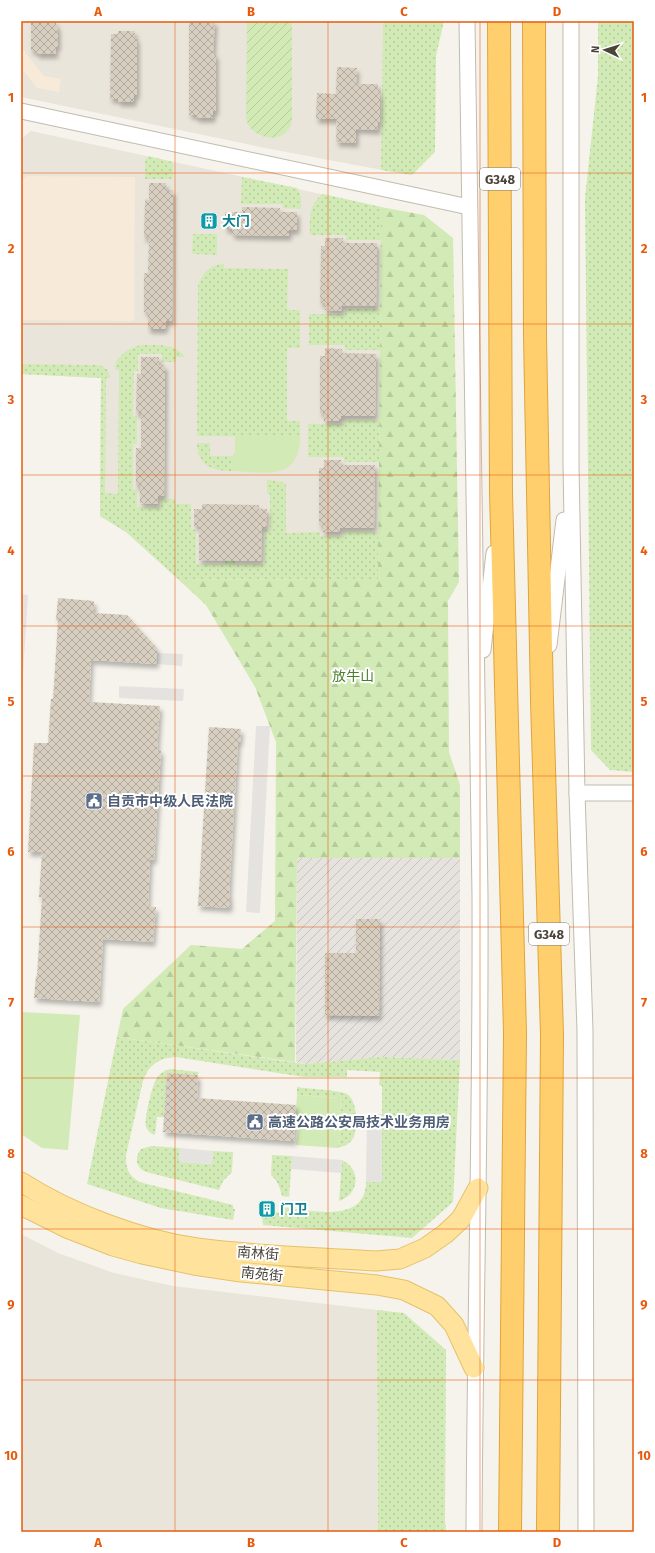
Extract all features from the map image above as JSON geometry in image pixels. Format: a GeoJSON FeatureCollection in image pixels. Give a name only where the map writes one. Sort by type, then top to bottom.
{"type":"FeatureCollection","features":[{"type":"Feature","properties":{"kind":"highway","name":"G348"},"geometry":{"type":"LineString","coordinates":[[499,21],[501,492],[515,1033],[510,1532]]}},
{"type":"Feature","properties":{"kind":"highway","name":"G348"},"geometry":{"type":"LineString","coordinates":[[534,21],[535,336],[542,702],[552,1035],[548,1532]]}},
{"type":"Feature","properties":{"kind":"main road","name":"南林街"},"geometry":{"type":"LineString","coordinates":[[21,1182],[76,1212],[144,1236],[196,1247],[376,1262],[400,1259],[425,1248],[445,1234],[461,1219],[478,1188]]}},
{"type":"Feature","properties":{"kind":"main road","name":"南苑街"},"geometry":{"type":"LineString","coordinates":[[21,1205],[69,1229],[113,1246],[142,1254],[194,1265],[241,1272],[377,1285],[404,1290],[437,1306],[454,1325],[474,1368]]}},
{"type":"Feature","properties":{"kind":"street"},"geometry":{"type":"LineString","coordinates":[[467,21],[481,1032],[474,1368],[474,1532]]}},
{"type":"Feature","properties":{"kind":"street"},"geometry":{"type":"LineString","coordinates":[[571,21],[571,465],[577,793],[585,1031],[586,1532]]}},
{"type":"Feature","properties":{"kind":"street"},"geometry":{"type":"LineString","coordinates":[[21,111],[469,207]]}},
{"type":"Feature","properties":{"kind":"street"},"geometry":{"type":"LineString","coordinates":[[542,702],[571,465]]}},
{"type":"Feature","properties":{"kind":"street"},"geometry":{"type":"LineString","coordinates":[[476,712],[501,492]]}},
{"type":"Feature","properties":{"kind":"street"},"geometry":{"type":"LineString","coordinates":[[577,793],[634,793]]}},
{"type":"Feature","properties":{"kind":"shaded area"},"geometry":{"type":"Polygon","coordinates":[[[21,21],[383,21],[382,170],[265,148],[21,97],[21,21]]]}},
{"type":"Feature","properties":{"kind":"shaded area"},"geometry":{"type":"Polygon","coordinates":[[[21,47],[44,76],[61,79],[59,92],[37,88],[21,68],[21,47]]]}},
{"type":"Feature","properties":{"kind":"shaded area"},"geometry":{"type":"Polygon","coordinates":[[[31,131],[381,207],[378,580],[178,579],[126,532],[100,516],[101,378],[21,374],[21,139],[31,131]]]}},
{"type":"Feature","properties":{"kind":"shaded area"},"geometry":{"type":"Polygon","coordinates":[[[27,176],[135,177],[134,321],[21,320],[21,181],[27,176]]]}},
{"type":"Feature","properties":{"kind":"shaded area"},"geometry":{"type":"Polygon","coordinates":[[[21,594],[28,595],[21,706],[21,594]]]}},
{"type":"Feature","properties":{"kind":"shaded area"},"geometry":{"type":"Polygon","coordinates":[[[157,653],[183,654],[182,666],[156,664],[157,653]]]}},
{"type":"Feature","properties":{"kind":"shaded area"},"geometry":{"type":"Polygon","coordinates":[[[119,686],[184,689],[183,701],[119,698],[119,686]]]}},
{"type":"Feature","properties":{"kind":"shaded area"},"geometry":{"type":"Polygon","coordinates":[[[256,726],[270,726],[260,913],[246,912],[256,726]]]}},
{"type":"Feature","properties":{"kind":"shaded area"},"geometry":{"type":"Polygon","coordinates":[[[297,858],[460,858],[460,1060],[382,1057],[305,1064],[296,1062],[297,858]]]}},
{"type":"Feature","properties":{"kind":"shaded area"},"geometry":{"type":"Polygon","coordinates":[[[367,1114],[382,1114],[382,1182],[366,1182],[367,1114]]]}},
{"type":"Feature","properties":{"kind":"shaded area"},"geometry":{"type":"Polygon","coordinates":[[[180,1148],[213,1151],[212,1164],[179,1162],[180,1148]]]}},
{"type":"Feature","properties":{"kind":"shaded area"},"geometry":{"type":"Polygon","coordinates":[[[292,1156],[342,1160],[341,1173],[291,1169],[292,1156]]]}},
{"type":"Feature","properties":{"kind":"shaded area"},"geometry":{"type":"Polygon","coordinates":[[[21,1234],[58,1253],[114,1273],[173,1286],[377,1310],[378,1532],[21,1532],[21,1234]]]}},
{"type":"Feature","properties":{"kind":"green space"},"geometry":{"type":"Polygon","coordinates":[[[247,21],[292,21],[292,121],[289,129],[284,134],[277,137],[269,138],[255,132],[249,126],[246,119],[247,21]]]}},
{"type":"Feature","properties":{"kind":"green space"},"geometry":{"type":"Polygon","coordinates":[[[383,21],[444,21],[436,56],[435,152],[412,175],[381,170],[383,21]]]}},
{"type":"Feature","properties":{"kind":"green space"},"geometry":{"type":"Polygon","coordinates":[[[598,21],[634,21],[634,772],[610,770],[591,750],[585,198],[598,76],[598,21]]]}},
{"type":"Feature","properties":{"kind":"green space"},"geometry":{"type":"Polygon","coordinates":[[[148,156],[173,162],[173,179],[145,179],[145,162],[148,156]]]}},
{"type":"Feature","properties":{"kind":"green space"},"geometry":{"type":"Polygon","coordinates":[[[242,177],[297,188],[301,196],[301,209],[283,208],[283,204],[241,204],[242,177]]]}},
{"type":"Feature","properties":{"kind":"green space"},"geometry":{"type":"Polygon","coordinates":[[[323,194],[381,207],[381,240],[346,240],[346,235],[310,235],[310,218],[312,207],[318,198],[323,194]]]}},
{"type":"Feature","properties":{"kind":"green space","name":"放牛山"},"geometry":{"type":"Polygon","coordinates":[[[381,207],[424,215],[453,238],[459,582],[448,601],[449,752],[460,785],[460,858],[297,858],[295,1062],[117,1037],[123,1009],[191,945],[242,949],[275,921],[276,742],[255,687],[206,605],[178,579],[378,580],[381,207]]]}},
{"type":"Feature","properties":{"kind":"green space"},"geometry":{"type":"Polygon","coordinates":[[[193,234],[217,234],[217,255],[192,254],[193,234]]]}},
{"type":"Feature","properties":{"kind":"green space"},"geometry":{"type":"Polygon","coordinates":[[[224,264],[224,268],[288,269],[287,310],[300,310],[300,348],[287,348],[287,421],[300,421],[300,437],[197,436],[198,286],[206,271],[216,265],[224,264]]]}},
{"type":"Feature","properties":{"kind":"green space"},"geometry":{"type":"Polygon","coordinates":[[[346,309],[380,309],[380,350],[345,350],[345,345],[309,345],[309,314],[345,314],[346,309]]]}},
{"type":"Feature","properties":{"kind":"green space"},"geometry":{"type":"Polygon","coordinates":[[[143,345],[160,345],[171,347],[181,352],[185,357],[176,357],[176,362],[162,362],[162,354],[138,354],[138,371],[134,371],[133,416],[137,416],[137,444],[133,444],[133,489],[137,490],[137,507],[161,507],[161,499],[175,499],[175,504],[191,504],[191,529],[196,530],[196,564],[225,564],[226,553],[235,553],[235,564],[264,564],[265,530],[270,530],[270,494],[267,493],[267,480],[278,481],[286,484],[286,533],[320,532],[320,536],[343,536],[344,531],[379,532],[378,580],[178,579],[126,532],[100,516],[101,378],[21,374],[21,364],[100,365],[108,370],[110,378],[106,378],[105,493],[118,494],[119,370],[115,369],[118,360],[124,352],[134,347],[143,345]]]}},
{"type":"Feature","properties":{"kind":"green space"},"geometry":{"type":"Polygon","coordinates":[[[345,420],[379,420],[379,462],[344,462],[344,457],[308,457],[308,424],[344,424],[345,420]]]}},
{"type":"Feature","properties":{"kind":"green space"},"geometry":{"type":"Polygon","coordinates":[[[235,436],[300,437],[298,451],[294,461],[287,468],[268,473],[233,471],[235,436]]]}},
{"type":"Feature","properties":{"kind":"green space"},"geometry":{"type":"Polygon","coordinates":[[[197,443],[210,443],[210,456],[233,456],[233,471],[219,470],[208,466],[200,457],[197,443]]]}},
{"type":"Feature","properties":{"kind":"green space"},"geometry":{"type":"Polygon","coordinates":[[[21,1012],[80,1015],[68,1150],[42,1148],[21,1134],[21,1012]]]}},
{"type":"Feature","properties":{"kind":"green space"},"geometry":{"type":"Polygon","coordinates":[[[117,1037],[305,1064],[382,1057],[460,1060],[453,1202],[412,1238],[263,1225],[262,1212],[281,1213],[282,1207],[320,1212],[346,1210],[357,1204],[363,1196],[366,1182],[382,1182],[382,1086],[379,1085],[380,1072],[347,1070],[347,1077],[304,1077],[176,1057],[160,1060],[151,1066],[145,1075],[126,1155],[126,1164],[132,1176],[143,1183],[233,1205],[233,1209],[235,1209],[233,1220],[161,1208],[87,1184],[117,1037]]]}},
{"type":"Feature","properties":{"kind":"green space"},"geometry":{"type":"Polygon","coordinates":[[[170,1069],[199,1072],[198,1075],[167,1073],[164,1117],[157,1117],[155,1135],[152,1134],[146,1127],[149,1102],[157,1078],[162,1072],[170,1069]]]}},
{"type":"Feature","properties":{"kind":"green space"},"geometry":{"type":"Polygon","coordinates":[[[297,1087],[343,1093],[347,1094],[351,1098],[355,1109],[356,1130],[350,1142],[338,1148],[342,1098],[297,1095],[297,1087]]]}},
{"type":"Feature","properties":{"kind":"green space"},"geometry":{"type":"Polygon","coordinates":[[[297,1095],[342,1098],[338,1148],[296,1145],[299,1121],[295,1121],[297,1095]]]}},
{"type":"Feature","properties":{"kind":"green space"},"geometry":{"type":"Polygon","coordinates":[[[151,1146],[180,1148],[179,1162],[212,1164],[213,1151],[233,1152],[232,1172],[223,1181],[219,1190],[146,1172],[138,1165],[137,1156],[141,1149],[151,1146]]]}},
{"type":"Feature","properties":{"kind":"green space"},"geometry":{"type":"Polygon","coordinates":[[[272,1155],[292,1156],[289,1197],[282,1196],[277,1182],[271,1175],[272,1155]]]}},
{"type":"Feature","properties":{"kind":"green space"},"geometry":{"type":"Polygon","coordinates":[[[342,1160],[352,1169],[356,1181],[351,1193],[346,1198],[339,1201],[342,1160]]]}},
{"type":"Feature","properties":{"kind":"green space"},"geometry":{"type":"Polygon","coordinates":[[[377,1310],[404,1313],[446,1350],[446,1532],[378,1532],[377,1310]]]}},
{"type":"Feature","properties":{"kind":"building"},"geometry":{"type":"Polygon","coordinates":[[[31,21],[56,21],[56,26],[58,26],[58,47],[55,47],[56,54],[37,54],[36,51],[31,51],[31,21]]]}},
{"type":"Feature","properties":{"kind":"building"},"geometry":{"type":"Polygon","coordinates":[[[189,21],[215,21],[213,54],[216,54],[216,111],[213,111],[213,118],[196,118],[196,115],[189,115],[189,21]]]}},
{"type":"Feature","properties":{"kind":"building"},"geometry":{"type":"Polygon","coordinates":[[[118,31],[135,31],[135,38],[137,38],[137,95],[134,95],[134,102],[118,102],[118,99],[110,99],[111,34],[118,34],[118,31]]]}},
{"type":"Feature","properties":{"kind":"building"},"geometry":{"type":"Polygon","coordinates":[[[337,67],[357,68],[356,84],[378,84],[378,92],[380,92],[380,122],[378,122],[378,130],[356,129],[356,143],[336,142],[337,119],[316,119],[317,93],[336,94],[337,67]]]}},
{"type":"Feature","properties":{"kind":"building"},"geometry":{"type":"Polygon","coordinates":[[[149,183],[166,183],[166,190],[173,190],[172,321],[166,321],[165,329],[148,329],[148,312],[144,312],[144,273],[148,273],[149,238],[144,238],[145,199],[149,200],[149,183]]]}},
{"type":"Feature","properties":{"kind":"building"},"geometry":{"type":"Polygon","coordinates":[[[242,207],[280,208],[280,212],[297,212],[297,230],[289,230],[289,236],[232,235],[232,229],[225,229],[225,212],[242,212],[242,207]]]}},
{"type":"Feature","properties":{"kind":"building"},"geometry":{"type":"Polygon","coordinates":[[[325,238],[343,238],[343,243],[377,243],[376,306],[342,306],[342,311],[325,310],[325,303],[320,303],[321,246],[325,246],[325,238]]]}},
{"type":"Feature","properties":{"kind":"building"},"geometry":{"type":"Polygon","coordinates":[[[325,348],[342,349],[342,353],[376,354],[375,416],[341,416],[341,421],[324,421],[324,413],[320,413],[320,356],[325,356],[325,348]]]}},
{"type":"Feature","properties":{"kind":"building"},"geometry":{"type":"Polygon","coordinates":[[[141,357],[159,357],[159,365],[165,365],[164,496],[158,496],[158,504],[140,503],[140,486],[136,486],[136,448],[141,448],[141,413],[136,413],[137,374],[141,374],[141,357]]]}},
{"type":"Feature","properties":{"kind":"building"},"geometry":{"type":"Polygon","coordinates":[[[324,460],[341,460],[341,465],[375,465],[374,528],[340,528],[340,532],[323,532],[323,525],[319,525],[319,468],[324,468],[324,460]]]}},
{"type":"Feature","properties":{"kind":"building"},"geometry":{"type":"Polygon","coordinates":[[[202,504],[259,505],[259,509],[267,509],[266,527],[262,527],[261,561],[199,560],[199,526],[194,526],[194,509],[202,509],[202,504]]]}},
{"type":"Feature","properties":{"kind":"building","name":"自贡市中级人民法院"},"geometry":{"type":"Polygon","coordinates":[[[58,598],[94,601],[94,613],[127,615],[157,648],[156,664],[91,660],[89,701],[160,706],[157,750],[161,750],[154,860],[150,860],[148,907],[156,907],[153,942],[103,939],[99,1002],[34,998],[37,976],[42,897],[39,897],[42,852],[28,852],[34,743],[48,743],[51,699],[53,699],[58,598]]]}},
{"type":"Feature","properties":{"kind":"building"},"geometry":{"type":"Polygon","coordinates":[[[209,727],[241,729],[240,742],[238,742],[229,895],[230,908],[198,906],[209,727]]]}},
{"type":"Feature","properties":{"kind":"building"},"geometry":{"type":"Polygon","coordinates":[[[356,919],[380,919],[379,1016],[325,1015],[325,953],[356,953],[356,919]]]}},
{"type":"Feature","properties":{"kind":"building"},"geometry":{"type":"Polygon","coordinates":[[[167,1073],[198,1075],[197,1098],[296,1105],[294,1141],[163,1132],[167,1073]]]}},
{"type":"Feature","properties":{"kind":"place","name":"大门"},"geometry":{"type":"Point","coordinates":[209,221]}},
{"type":"Feature","properties":{"kind":"place","name":"自贡市中级人民法院"},"geometry":{"type":"Point","coordinates":[94,801]}},
{"type":"Feature","properties":{"kind":"place","name":"高速公路公安局技术业务用房"},"geometry":{"type":"Point","coordinates":[255,1122]}},
{"type":"Feature","properties":{"kind":"place","name":"门卫"},"geometry":{"type":"Point","coordinates":[267,1209]}}]}
